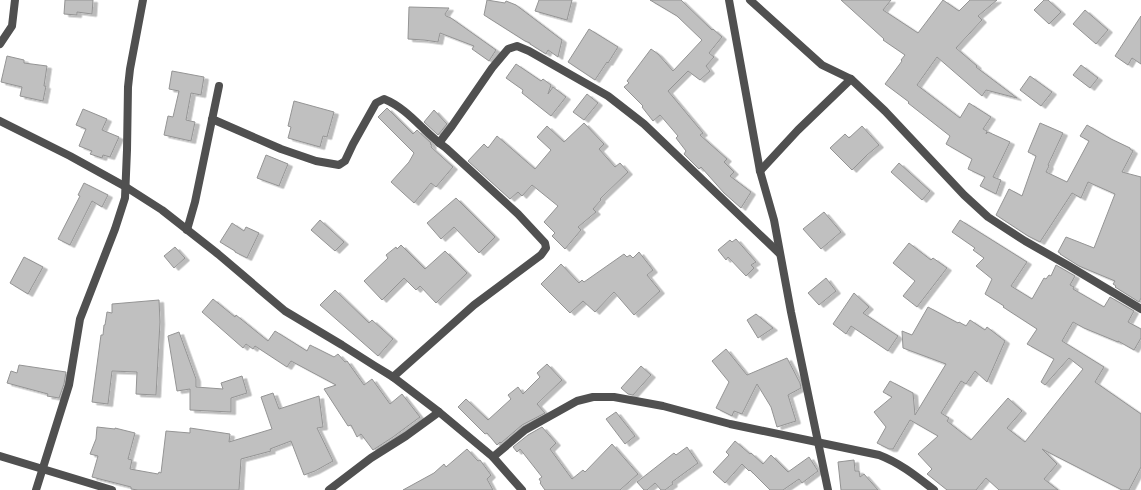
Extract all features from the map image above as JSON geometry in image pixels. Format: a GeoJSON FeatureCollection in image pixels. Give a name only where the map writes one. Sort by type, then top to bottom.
{"type":"FeatureCollection","features":[{"type":"Feature","properties":{"kind":"street"},"geometry":{"type":"LineString","coordinates":[[0,44],[12,26],[15,0]]}},
{"type":"Feature","properties":{"kind":"street"},"geometry":{"type":"LineString","coordinates":[[36,490],[69,384],[80,319],[115,229],[125,198],[128,87],[143,0]]}},
{"type":"Feature","properties":{"kind":"street"},"geometry":{"type":"LineString","coordinates":[[729,0],[760,171],[774,220],[791,312],[828,490]]}},
{"type":"Feature","properties":{"kind":"street"},"geometry":{"type":"LineString","coordinates":[[750,0],[822,65],[851,79],[885,111],[964,195],[988,217],[1026,241],[1141,308]]}},
{"type":"Feature","properties":{"kind":"street"},"geometry":{"type":"LineString","coordinates":[[439,143],[492,68],[508,49],[517,46],[529,51],[608,96],[644,124],[780,253]]}},
{"type":"Feature","properties":{"kind":"street"},"geometry":{"type":"LineString","coordinates":[[760,171],[798,130],[851,79]]}},
{"type":"Feature","properties":{"kind":"street"},"geometry":{"type":"LineString","coordinates":[[187,230],[195,202],[219,86]]}},
{"type":"Feature","properties":{"kind":"street"},"geometry":{"type":"LineString","coordinates":[[212,120],[281,149],[316,161],[339,165],[345,161],[376,103],[384,99],[394,103],[417,122],[518,214],[545,243],[546,248],[541,255],[474,305],[393,377]]}},
{"type":"Feature","properties":{"kind":"street"},"geometry":{"type":"LineString","coordinates":[[0,121],[70,156],[126,187],[162,210],[218,254],[285,311],[393,377],[439,412],[493,457],[522,490]]}},
{"type":"Feature","properties":{"kind":"street"},"geometry":{"type":"LineString","coordinates":[[493,457],[525,430],[577,401],[593,397],[614,397],[663,406],[730,424],[879,454],[911,472],[934,490]]}},
{"type":"Feature","properties":{"kind":"street"},"geometry":{"type":"LineString","coordinates":[[329,490],[371,458],[406,436],[439,412]]}},
{"type":"Feature","properties":{"kind":"street"},"geometry":{"type":"LineString","coordinates":[[0,456],[112,490]]}},
{"type":"Feature","properties":{"kind":"building"},"geometry":{"type":"Polygon","coordinates":[[[65,0],[93,0],[92,14],[77,12],[77,15],[64,14],[65,0]]]}},
{"type":"Feature","properties":{"kind":"building"},"geometry":{"type":"Polygon","coordinates":[[[487,0],[505,3],[506,1],[516,5],[562,40],[558,57],[548,50],[546,54],[484,15],[487,0]]]}},
{"type":"Feature","properties":{"kind":"building"},"geometry":{"type":"Polygon","coordinates":[[[539,0],[572,0],[567,20],[535,11],[539,0]]]}},
{"type":"Feature","properties":{"kind":"building"},"geometry":{"type":"Polygon","coordinates":[[[650,0],[681,0],[712,30],[713,29],[722,37],[709,53],[714,57],[706,66],[710,71],[700,80],[688,71],[668,91],[703,133],[700,135],[727,159],[724,162],[734,172],[730,176],[751,192],[741,208],[724,193],[701,167],[699,169],[684,154],[686,151],[676,138],[678,136],[660,115],[653,121],[642,107],[643,106],[624,87],[629,83],[627,81],[651,49],[658,54],[673,71],[702,40],[677,16],[650,0]]]}},
{"type":"Feature","properties":{"kind":"building"},"geometry":{"type":"Polygon","coordinates":[[[841,0],[891,0],[883,10],[918,33],[943,0],[959,11],[970,0],[997,0],[978,16],[982,20],[956,48],[977,66],[976,67],[1017,98],[986,90],[982,96],[937,57],[917,85],[960,118],[969,103],[991,117],[983,129],[987,131],[986,134],[988,132],[1010,142],[993,177],[1001,180],[996,194],[980,186],[985,177],[968,169],[972,159],[946,144],[950,136],[885,84],[905,55],[883,40],[884,39],[841,0]]]}},
{"type":"Feature","properties":{"kind":"building"},"geometry":{"type":"Polygon","coordinates":[[[1044,0],[1048,0],[1061,12],[1049,24],[1034,10],[1044,0]]]}},
{"type":"Feature","properties":{"kind":"building"},"geometry":{"type":"Polygon","coordinates":[[[409,7],[449,8],[445,14],[446,16],[496,50],[489,61],[472,49],[474,46],[440,33],[438,42],[408,39],[409,7]]]}},
{"type":"Feature","properties":{"kind":"building"},"geometry":{"type":"Polygon","coordinates":[[[1085,10],[1108,30],[1096,44],[1073,24],[1085,10]]]}},
{"type":"Feature","properties":{"kind":"building"},"geometry":{"type":"Polygon","coordinates":[[[1141,16],[1141,64],[1132,58],[1128,65],[1115,56],[1141,16]]]}},
{"type":"Feature","properties":{"kind":"building"},"geometry":{"type":"Polygon","coordinates":[[[589,29],[618,47],[595,80],[568,62],[589,29]]]}},
{"type":"Feature","properties":{"kind":"building"},"geometry":{"type":"Polygon","coordinates":[[[7,56],[24,60],[24,63],[47,66],[44,86],[46,86],[43,101],[20,96],[22,87],[1,82],[7,56]]]}},
{"type":"Feature","properties":{"kind":"building"},"geometry":{"type":"Polygon","coordinates":[[[516,64],[541,81],[543,79],[551,85],[548,94],[553,87],[566,97],[551,116],[522,93],[523,90],[506,78],[516,64]]]}},
{"type":"Feature","properties":{"kind":"building"},"geometry":{"type":"Polygon","coordinates":[[[1081,65],[1098,78],[1090,88],[1073,75],[1081,65]]]}},
{"type":"Feature","properties":{"kind":"building"},"geometry":{"type":"Polygon","coordinates":[[[172,71],[204,77],[201,95],[191,93],[186,120],[195,122],[191,141],[164,135],[168,116],[173,117],[179,91],[169,89],[172,71]]]}},
{"type":"Feature","properties":{"kind":"building"},"geometry":{"type":"Polygon","coordinates":[[[1030,76],[1052,92],[1041,106],[1020,90],[1030,76]]]}},
{"type":"Feature","properties":{"kind":"building"},"geometry":{"type":"Polygon","coordinates":[[[587,94],[598,103],[584,120],[573,112],[587,94]]]}},
{"type":"Feature","properties":{"kind":"building"},"geometry":{"type":"Polygon","coordinates":[[[294,101],[334,112],[327,137],[323,136],[320,147],[288,138],[291,127],[288,126],[294,101]]]}},
{"type":"Feature","properties":{"kind":"building"},"geometry":{"type":"Polygon","coordinates":[[[387,108],[413,134],[417,130],[431,143],[431,147],[453,167],[436,187],[431,183],[414,203],[391,182],[409,162],[414,153],[378,117],[387,108]]]}},
{"type":"Feature","properties":{"kind":"building"},"geometry":{"type":"Polygon","coordinates":[[[83,109],[107,119],[102,130],[119,137],[110,157],[103,155],[102,158],[90,154],[92,151],[79,146],[86,129],[76,125],[83,109]]]}},
{"type":"Feature","properties":{"kind":"building"},"geometry":{"type":"Polygon","coordinates":[[[434,110],[447,124],[438,135],[424,122],[434,110]]]}},
{"type":"Feature","properties":{"kind":"building"},"geometry":{"type":"Polygon","coordinates":[[[584,123],[604,144],[599,149],[615,167],[620,163],[628,172],[600,199],[601,200],[593,209],[596,212],[578,227],[581,230],[565,249],[552,236],[555,233],[544,222],[558,206],[532,185],[522,196],[518,192],[510,199],[468,161],[484,144],[488,148],[497,136],[535,169],[551,150],[537,137],[547,126],[564,142],[584,123]]]}},
{"type":"Feature","properties":{"kind":"building"},"geometry":{"type":"Polygon","coordinates":[[[1040,123],[1063,133],[1046,172],[1067,182],[1089,141],[1080,136],[1087,125],[1133,151],[1122,172],[1141,177],[1141,298],[1139,302],[1115,287],[1116,286],[1113,284],[1115,281],[1079,266],[1058,252],[1066,237],[1094,248],[1115,194],[1088,182],[1081,198],[1072,193],[1040,242],[996,215],[1009,189],[1022,196],[1036,156],[1028,152],[1040,123]]]}},
{"type":"Feature","properties":{"kind":"building"},"geometry":{"type":"Polygon","coordinates":[[[862,126],[879,145],[852,170],[830,148],[845,134],[849,138],[862,126]]]}},
{"type":"Feature","properties":{"kind":"building"},"geometry":{"type":"Polygon","coordinates":[[[266,155],[288,164],[279,186],[257,178],[266,155]]]}},
{"type":"Feature","properties":{"kind":"building"},"geometry":{"type":"Polygon","coordinates":[[[899,163],[930,191],[922,200],[891,172],[899,163]]]}},
{"type":"Feature","properties":{"kind":"building"},"geometry":{"type":"Polygon","coordinates":[[[84,183],[108,195],[102,207],[92,201],[70,245],[58,239],[80,196],[78,195],[84,183]]]}},
{"type":"Feature","properties":{"kind":"building"},"geometry":{"type":"Polygon","coordinates":[[[456,198],[495,237],[479,253],[454,227],[441,239],[427,223],[456,198]]]}},
{"type":"Feature","properties":{"kind":"building"},"geometry":{"type":"Polygon","coordinates":[[[824,212],[841,232],[821,249],[803,229],[824,212]]]}},
{"type":"Feature","properties":{"kind":"building"},"geometry":{"type":"Polygon","coordinates":[[[320,220],[344,242],[335,251],[311,230],[320,220]]]}},
{"type":"Feature","properties":{"kind":"building"},"geometry":{"type":"Polygon","coordinates":[[[960,220],[1027,262],[1011,286],[1032,299],[1044,278],[1046,279],[1049,275],[1051,276],[1056,265],[1075,276],[1070,285],[1074,287],[1073,289],[1104,307],[1110,297],[1134,311],[1128,322],[1141,329],[1141,338],[1134,350],[1118,341],[1084,328],[1073,322],[1062,341],[1104,367],[1095,382],[1141,414],[1141,467],[1129,490],[1122,490],[1042,449],[1057,464],[1044,479],[1058,490],[999,490],[986,478],[976,490],[947,490],[927,474],[932,469],[918,454],[938,436],[910,420],[893,449],[889,449],[877,443],[886,427],[874,412],[892,397],[883,392],[890,381],[913,393],[915,415],[946,364],[903,348],[902,331],[912,335],[928,307],[966,326],[970,320],[985,330],[987,327],[1005,341],[987,382],[975,371],[966,384],[961,381],[941,413],[949,418],[947,421],[971,440],[1008,398],[1022,411],[1007,428],[1025,442],[1083,369],[1069,358],[1045,385],[1041,382],[1054,359],[1027,344],[1037,329],[985,294],[992,279],[976,266],[984,258],[973,250],[975,248],[952,232],[960,220]]]}},
{"type":"Feature","properties":{"kind":"building"},"geometry":{"type":"Polygon","coordinates":[[[232,223],[244,231],[246,227],[259,233],[247,258],[220,242],[232,223]]]}},
{"type":"Feature","properties":{"kind":"building"},"geometry":{"type":"Polygon","coordinates":[[[736,239],[756,262],[751,265],[754,268],[746,276],[728,257],[726,260],[718,250],[730,240],[732,242],[736,239]]]}},
{"type":"Feature","properties":{"kind":"building"},"geometry":{"type":"Polygon","coordinates":[[[909,243],[931,260],[933,258],[947,268],[917,307],[903,296],[915,281],[893,263],[909,243]]]}},
{"type":"Feature","properties":{"kind":"building"},"geometry":{"type":"Polygon","coordinates":[[[401,245],[425,269],[445,251],[467,273],[436,303],[420,286],[416,290],[404,278],[382,300],[364,281],[388,258],[386,255],[401,245]]]}},
{"type":"Feature","properties":{"kind":"building"},"geometry":{"type":"Polygon","coordinates":[[[175,247],[185,258],[174,268],[164,256],[175,247]]]}},
{"type":"Feature","properties":{"kind":"building"},"geometry":{"type":"Polygon","coordinates":[[[639,252],[653,270],[647,275],[660,291],[634,315],[614,292],[595,312],[583,301],[570,313],[541,284],[561,264],[579,283],[582,280],[584,282],[624,254],[627,257],[630,255],[633,258],[639,252]]]}},
{"type":"Feature","properties":{"kind":"building"},"geometry":{"type":"Polygon","coordinates":[[[24,257],[43,267],[28,294],[10,283],[24,257]]]}},
{"type":"Feature","properties":{"kind":"building"},"geometry":{"type":"Polygon","coordinates":[[[826,278],[836,291],[819,305],[808,293],[826,278]]]}},
{"type":"Feature","properties":{"kind":"building"},"geometry":{"type":"Polygon","coordinates":[[[335,290],[369,323],[372,320],[393,339],[378,356],[320,305],[335,290]]]}},
{"type":"Feature","properties":{"kind":"building"},"geometry":{"type":"Polygon","coordinates":[[[854,293],[869,307],[863,313],[898,336],[888,351],[851,326],[846,334],[833,324],[854,293]]]}},
{"type":"Feature","properties":{"kind":"building"},"geometry":{"type":"Polygon","coordinates":[[[213,299],[235,317],[236,315],[268,341],[275,331],[307,351],[310,345],[334,357],[338,354],[345,362],[347,361],[364,385],[372,379],[390,404],[402,394],[420,417],[373,450],[361,434],[357,437],[351,425],[348,426],[324,389],[336,385],[291,361],[287,367],[255,346],[253,349],[246,344],[243,348],[202,312],[213,299]]]}},
{"type":"Feature","properties":{"kind":"building"},"geometry":{"type":"Polygon","coordinates":[[[159,300],[160,322],[156,395],[136,394],[137,372],[112,371],[108,404],[92,402],[101,335],[103,335],[107,312],[112,313],[112,304],[159,300]]]}},
{"type":"Feature","properties":{"kind":"building"},"geometry":{"type":"Polygon","coordinates":[[[756,314],[773,328],[758,338],[747,320],[756,314]]]}},
{"type":"Feature","properties":{"kind":"building"},"geometry":{"type":"Polygon","coordinates":[[[179,332],[196,379],[196,387],[223,389],[221,383],[242,376],[247,393],[231,398],[231,412],[190,410],[190,389],[177,391],[168,336],[179,332]]]}},
{"type":"Feature","properties":{"kind":"building"},"geometry":{"type":"Polygon","coordinates":[[[726,349],[747,375],[787,358],[800,383],[801,388],[788,395],[796,421],[777,427],[771,407],[757,384],[742,414],[734,411],[732,416],[716,408],[729,382],[712,361],[726,349]]]}},
{"type":"Feature","properties":{"kind":"building"},"geometry":{"type":"Polygon","coordinates":[[[547,364],[562,380],[537,404],[545,413],[522,425],[497,445],[487,433],[485,434],[458,407],[466,399],[488,420],[511,399],[508,395],[518,387],[523,394],[540,377],[537,373],[547,364]]]}},
{"type":"Feature","properties":{"kind":"building"},"geometry":{"type":"Polygon","coordinates":[[[19,365],[66,372],[59,398],[47,396],[48,394],[7,383],[11,371],[17,373],[19,365]]]}},
{"type":"Feature","properties":{"kind":"building"},"geometry":{"type":"Polygon","coordinates":[[[641,366],[651,375],[633,395],[628,394],[621,388],[641,366]]]}},
{"type":"Feature","properties":{"kind":"building"},"geometry":{"type":"Polygon","coordinates":[[[273,393],[279,409],[319,396],[323,427],[317,428],[333,461],[304,475],[291,441],[270,449],[271,451],[241,459],[239,490],[138,490],[92,477],[98,456],[90,454],[96,439],[97,427],[115,428],[135,433],[128,459],[132,460],[130,469],[158,474],[159,472],[161,473],[166,431],[190,433],[190,428],[230,434],[229,442],[272,429],[261,397],[273,393]]]}},
{"type":"Feature","properties":{"kind":"building"},"geometry":{"type":"Polygon","coordinates":[[[616,412],[635,436],[625,444],[606,419],[616,412]]]}},
{"type":"Feature","properties":{"kind":"building"},"geometry":{"type":"Polygon","coordinates":[[[542,427],[556,443],[550,449],[572,479],[583,470],[585,472],[612,444],[638,474],[620,490],[545,490],[539,479],[542,477],[520,449],[517,452],[513,447],[528,435],[542,427]]]}},
{"type":"Feature","properties":{"kind":"building"},"geometry":{"type":"Polygon","coordinates":[[[735,441],[763,464],[771,455],[788,472],[809,457],[818,471],[802,483],[799,479],[783,490],[770,490],[742,464],[725,483],[713,472],[729,455],[726,452],[735,441]]]}},
{"type":"Feature","properties":{"kind":"building"},"geometry":{"type":"Polygon","coordinates":[[[687,447],[698,463],[672,482],[673,484],[665,490],[661,490],[655,483],[647,490],[644,490],[637,482],[674,453],[676,455],[687,447]]]}},
{"type":"Feature","properties":{"kind":"building"},"geometry":{"type":"Polygon","coordinates":[[[467,449],[478,461],[480,460],[491,475],[487,479],[493,490],[403,490],[434,473],[444,464],[446,467],[467,449]]]}},
{"type":"Feature","properties":{"kind":"building"},"geometry":{"type":"Polygon","coordinates":[[[854,460],[855,471],[859,471],[860,477],[864,474],[878,490],[841,490],[838,462],[854,460]]]}}]}
